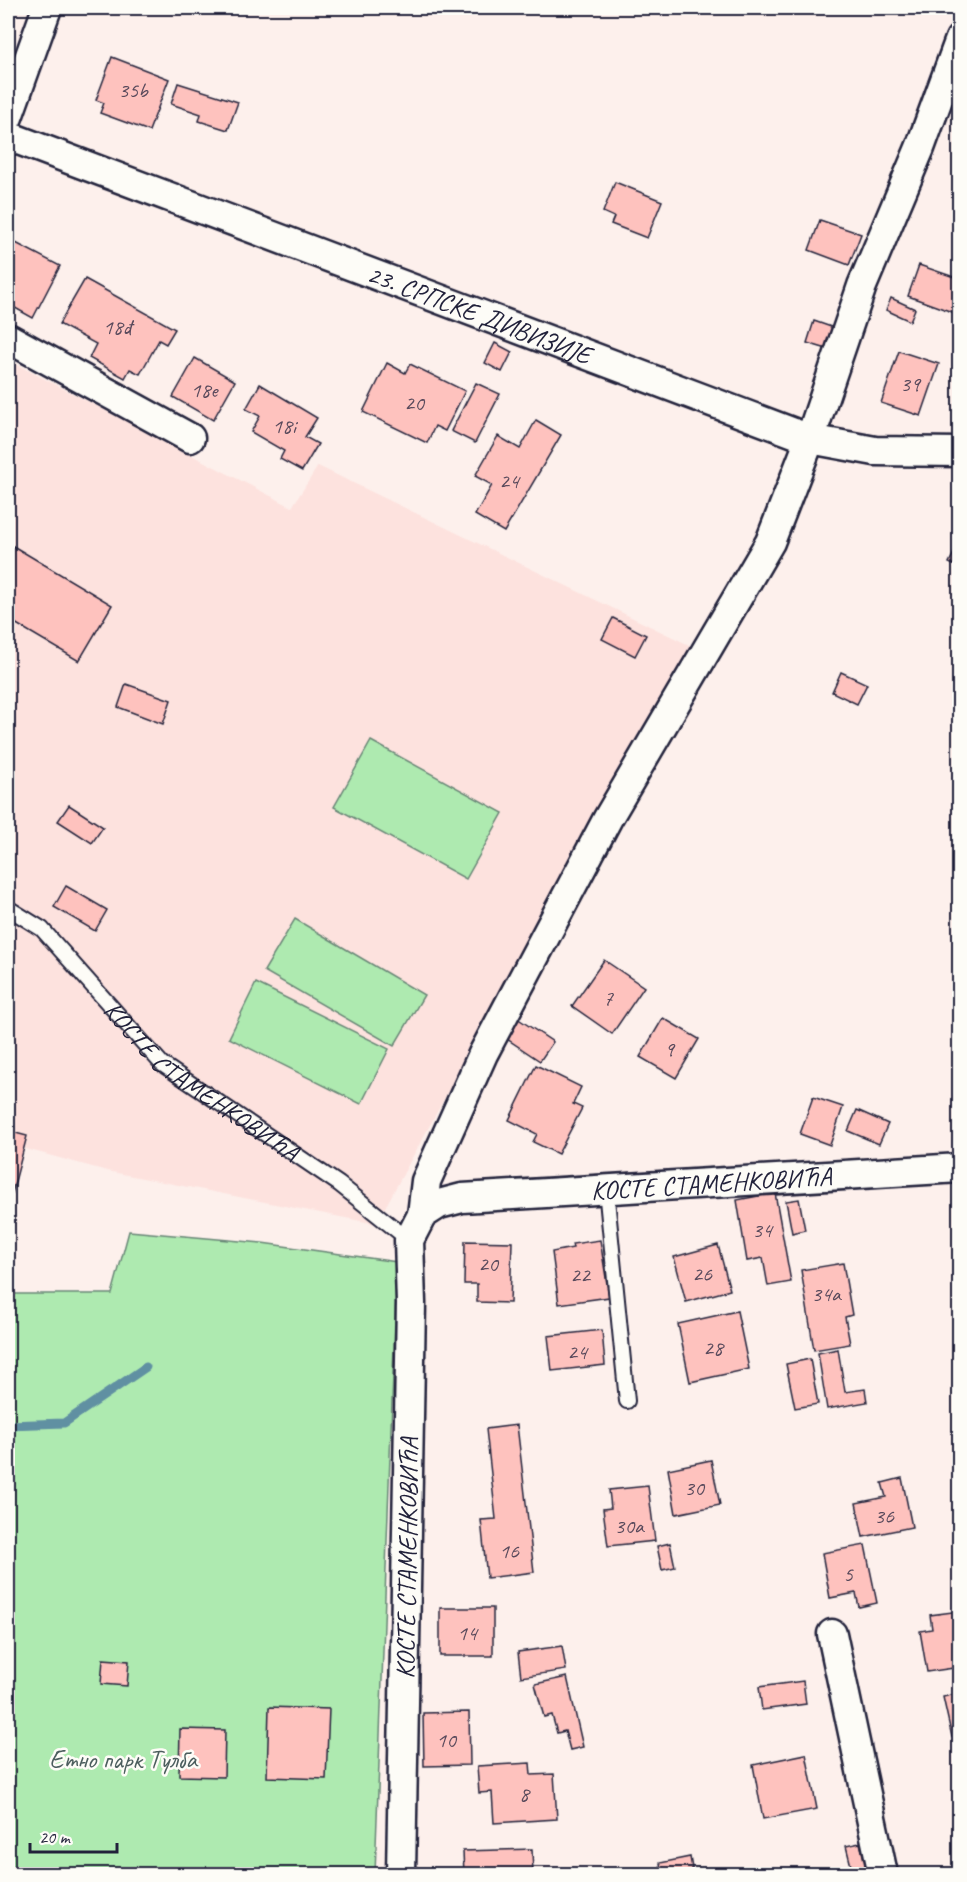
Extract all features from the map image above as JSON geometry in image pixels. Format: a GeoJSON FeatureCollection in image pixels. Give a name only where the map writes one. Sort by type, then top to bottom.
{"type":"FeatureCollection","features":[{"type":"Feature","properties":{"kind":"street"},"geometry":{"type":"LineString","coordinates":[[8,117],[47,8]]}},
{"type":"Feature","properties":{"kind":"street"},"geometry":{"type":"LineString","coordinates":[[416,1228],[426,1181],[483,1054],[608,819],[770,542],[810,439],[862,286],[920,148],[960,39]]}},
{"type":"Feature","properties":{"kind":"street","name":"23. СРПСКЕ ДИВИЗИЈЕ"},"geometry":{"type":"LineString","coordinates":[[8,136],[810,439],[875,451],[960,452]]}},
{"type":"Feature","properties":{"kind":"street"},"geometry":{"type":"LineString","coordinates":[[8,338],[190,438]]}},
{"type":"Feature","properties":{"kind":"street","name":"КОСТЕ СТАМЕНКОВИЋА"},"geometry":{"type":"LineString","coordinates":[[401,1875],[411,1315],[416,1228],[439,1204],[462,1198],[960,1168]]}},
{"type":"Feature","properties":{"kind":"street"},"geometry":{"type":"LineString","coordinates":[[832,1634],[883,1875]]}},
{"type":"Feature","properties":{"kind":"lane","name":"КОСТЕ СТАМЕНКОВИЋА"},"geometry":{"type":"LineString","coordinates":[[8,908],[42,929],[162,1064],[339,1184],[416,1228]]}},
{"type":"Feature","properties":{"kind":"lane"},"geometry":{"type":"LineString","coordinates":[[606,1189],[627,1401]]}},
{"type":"Feature","properties":{"kind":"shaded area"},"geometry":{"type":"Polygon","coordinates":[[[8,360],[292,507],[318,466],[691,646],[376,1224],[107,1171],[8,1144],[8,360]]]}},
{"type":"Feature","properties":{"kind":"green space"},"geometry":{"type":"Polygon","coordinates":[[[371,741],[503,813],[466,879],[334,807],[371,741]]]}},
{"type":"Feature","properties":{"kind":"green space"},"geometry":{"type":"Polygon","coordinates":[[[295,919],[424,995],[394,1046],[264,971],[295,919]]]}},
{"type":"Feature","properties":{"kind":"green space"},"geometry":{"type":"Polygon","coordinates":[[[256,983],[389,1049],[361,1104],[229,1038],[256,983]]]}},
{"type":"Feature","properties":{"kind":"green space","name":"Етно парк Тулба"},"geometry":{"type":"Polygon","coordinates":[[[129,1231],[262,1243],[397,1262],[375,1874],[8,1874],[8,1294],[112,1294],[129,1231]]]}},
{"type":"Feature","properties":{"kind":"building"},"geometry":{"type":"Polygon","coordinates":[[[112,57],[169,79],[149,131],[100,113],[104,103],[96,100],[112,57]]]}},
{"type":"Feature","properties":{"kind":"building"},"geometry":{"type":"Polygon","coordinates":[[[178,83],[238,102],[228,130],[199,121],[201,114],[171,104],[178,83]]]}},
{"type":"Feature","properties":{"kind":"building"},"geometry":{"type":"Polygon","coordinates":[[[615,182],[662,201],[647,238],[611,224],[614,217],[603,212],[615,182]]]}},
{"type":"Feature","properties":{"kind":"building"},"geometry":{"type":"Polygon","coordinates":[[[820,220],[861,234],[849,265],[809,250],[820,220]]]}},
{"type":"Feature","properties":{"kind":"building"},"geometry":{"type":"Polygon","coordinates":[[[10,240],[60,266],[33,318],[8,304],[8,244],[10,240]]]}},
{"type":"Feature","properties":{"kind":"building"},"geometry":{"type":"Polygon","coordinates":[[[919,265],[960,279],[960,299],[955,313],[908,296],[919,265]]]}},
{"type":"Feature","properties":{"kind":"building"},"geometry":{"type":"Polygon","coordinates":[[[85,279],[175,329],[166,344],[159,340],[140,374],[130,369],[125,378],[89,358],[96,344],[59,324],[85,279]]]}},
{"type":"Feature","properties":{"kind":"building"},"geometry":{"type":"Polygon","coordinates":[[[891,298],[915,309],[910,321],[886,310],[891,298]]]}},
{"type":"Feature","properties":{"kind":"building"},"geometry":{"type":"Polygon","coordinates":[[[814,321],[834,328],[827,349],[807,343],[814,321]]]}},
{"type":"Feature","properties":{"kind":"building"},"geometry":{"type":"Polygon","coordinates":[[[495,343],[512,352],[502,372],[485,363],[495,343]]]}},
{"type":"Feature","properties":{"kind":"building"},"geometry":{"type":"Polygon","coordinates":[[[899,351],[939,364],[921,416],[881,403],[899,351]]]}},
{"type":"Feature","properties":{"kind":"building"},"geometry":{"type":"Polygon","coordinates":[[[195,358],[235,381],[213,420],[173,397],[195,358]]]}},
{"type":"Feature","properties":{"kind":"building"},"geometry":{"type":"Polygon","coordinates":[[[387,363],[405,373],[410,364],[465,391],[445,431],[435,426],[427,443],[363,412],[387,363]]]}},
{"type":"Feature","properties":{"kind":"building"},"geometry":{"type":"Polygon","coordinates":[[[476,383],[500,394],[475,443],[451,431],[476,383]]]}},
{"type":"Feature","properties":{"kind":"building"},"geometry":{"type":"Polygon","coordinates":[[[260,384],[317,418],[305,437],[318,444],[302,471],[280,459],[284,451],[251,432],[260,416],[246,409],[260,384]]]}},
{"type":"Feature","properties":{"kind":"building"},"geometry":{"type":"Polygon","coordinates":[[[536,420],[561,435],[504,532],[475,515],[492,485],[475,476],[498,436],[520,449],[536,420]]]}},
{"type":"Feature","properties":{"kind":"building"},"geometry":{"type":"Polygon","coordinates":[[[960,541],[960,568],[949,563],[960,541]]]}},
{"type":"Feature","properties":{"kind":"building"},"geometry":{"type":"Polygon","coordinates":[[[8,543],[112,605],[79,661],[8,619],[8,543]]]}},
{"type":"Feature","properties":{"kind":"building"},"geometry":{"type":"Polygon","coordinates":[[[613,618],[646,635],[635,656],[602,639],[613,618]]]}},
{"type":"Feature","properties":{"kind":"building"},"geometry":{"type":"Polygon","coordinates":[[[841,672],[867,684],[857,704],[832,692],[841,672]]]}},
{"type":"Feature","properties":{"kind":"building"},"geometry":{"type":"Polygon","coordinates":[[[126,684],[171,700],[163,724],[118,707],[126,684]]]}},
{"type":"Feature","properties":{"kind":"building"},"geometry":{"type":"Polygon","coordinates":[[[69,805],[103,827],[92,843],[58,821],[69,805]]]}},
{"type":"Feature","properties":{"kind":"building"},"geometry":{"type":"Polygon","coordinates":[[[66,886],[107,910],[95,931],[54,907],[66,886]]]}},
{"type":"Feature","properties":{"kind":"building"},"geometry":{"type":"Polygon","coordinates":[[[604,960],[644,987],[612,1034],[572,1006],[604,960]]]}},
{"type":"Feature","properties":{"kind":"building"},"geometry":{"type":"Polygon","coordinates":[[[517,1018],[553,1042],[540,1061],[504,1037],[517,1018]]]}},
{"type":"Feature","properties":{"kind":"building"},"geometry":{"type":"Polygon","coordinates":[[[663,1018],[699,1039],[676,1078],[640,1057],[663,1018]]]}},
{"type":"Feature","properties":{"kind":"building"},"geometry":{"type":"Polygon","coordinates":[[[536,1065],[581,1087],[573,1104],[582,1108],[558,1154],[533,1142],[537,1134],[509,1120],[536,1065]]]}},
{"type":"Feature","properties":{"kind":"building"},"geometry":{"type":"Polygon","coordinates":[[[813,1097],[843,1107],[830,1145],[800,1134],[813,1097]]]}},
{"type":"Feature","properties":{"kind":"building"},"geometry":{"type":"Polygon","coordinates":[[[857,1110],[888,1124],[879,1144],[848,1131],[857,1110]]]}},
{"type":"Feature","properties":{"kind":"building"},"geometry":{"type":"Polygon","coordinates":[[[8,1131],[27,1136],[12,1193],[8,1192],[8,1131]]]}},
{"type":"Feature","properties":{"kind":"building"},"geometry":{"type":"Polygon","coordinates":[[[775,1193],[791,1282],[768,1286],[763,1258],[747,1261],[737,1200],[775,1193]]]}},
{"type":"Feature","properties":{"kind":"building"},"geometry":{"type":"Polygon","coordinates":[[[799,1199],[805,1230],[792,1233],[786,1201],[799,1199]]]}},
{"type":"Feature","properties":{"kind":"building"},"geometry":{"type":"Polygon","coordinates":[[[600,1240],[609,1297],[559,1304],[552,1252],[573,1248],[572,1244],[600,1240]]]}},
{"type":"Feature","properties":{"kind":"building"},"geometry":{"type":"Polygon","coordinates":[[[465,1241],[512,1242],[510,1303],[477,1302],[477,1284],[464,1284],[465,1241]]]}},
{"type":"Feature","properties":{"kind":"building"},"geometry":{"type":"Polygon","coordinates":[[[718,1245],[730,1290],[686,1302],[674,1257],[718,1245]]]}},
{"type":"Feature","properties":{"kind":"building"},"geometry":{"type":"Polygon","coordinates":[[[843,1263],[852,1315],[845,1317],[850,1344],[814,1350],[801,1270],[843,1263]]]}},
{"type":"Feature","properties":{"kind":"building"},"geometry":{"type":"Polygon","coordinates":[[[737,1311],[749,1369],[690,1382],[678,1324],[737,1311]]]}},
{"type":"Feature","properties":{"kind":"building"},"geometry":{"type":"Polygon","coordinates":[[[602,1330],[605,1365],[552,1371],[548,1336],[602,1330]]]}},
{"type":"Feature","properties":{"kind":"building"},"geometry":{"type":"Polygon","coordinates":[[[838,1349],[845,1392],[865,1389],[867,1402],[827,1409],[818,1353],[838,1349]]]}},
{"type":"Feature","properties":{"kind":"building"},"geometry":{"type":"Polygon","coordinates":[[[810,1359],[818,1404],[795,1408],[786,1364],[810,1359]]]}},
{"type":"Feature","properties":{"kind":"building"},"geometry":{"type":"Polygon","coordinates":[[[517,1425],[534,1572],[487,1578],[481,1520],[496,1519],[486,1429],[517,1425]]]}},
{"type":"Feature","properties":{"kind":"building"},"geometry":{"type":"Polygon","coordinates":[[[711,1460],[720,1505],[676,1514],[668,1469],[711,1460]]]}},
{"type":"Feature","properties":{"kind":"building"},"geometry":{"type":"Polygon","coordinates":[[[902,1478],[912,1527],[863,1537],[856,1503],[886,1497],[882,1483],[902,1478]]]}},
{"type":"Feature","properties":{"kind":"building"},"geometry":{"type":"Polygon","coordinates":[[[648,1486],[655,1541],[608,1546],[603,1509],[611,1508],[609,1490],[648,1486]]]}},
{"type":"Feature","properties":{"kind":"building"},"geometry":{"type":"Polygon","coordinates":[[[670,1543],[675,1567],[662,1570],[657,1546],[670,1543]]]}},
{"type":"Feature","properties":{"kind":"building"},"geometry":{"type":"Polygon","coordinates":[[[865,1545],[877,1603],[859,1607],[856,1593],[830,1598],[822,1553],[865,1545]]]}},
{"type":"Feature","properties":{"kind":"building"},"geometry":{"type":"Polygon","coordinates":[[[440,1608],[493,1608],[493,1656],[440,1656],[440,1608]]]}},
{"type":"Feature","properties":{"kind":"building"},"geometry":{"type":"Polygon","coordinates":[[[960,1611],[960,1667],[927,1672],[920,1631],[932,1629],[930,1615],[960,1611]]]}},
{"type":"Feature","properties":{"kind":"building"},"geometry":{"type":"Polygon","coordinates":[[[562,1646],[566,1670],[521,1677],[518,1652],[562,1646]]]}},
{"type":"Feature","properties":{"kind":"building"},"geometry":{"type":"Polygon","coordinates":[[[103,1659],[129,1661],[127,1686],[101,1684],[103,1659]]]}},
{"type":"Feature","properties":{"kind":"building"},"geometry":{"type":"Polygon","coordinates":[[[567,1677],[583,1747],[570,1750],[565,1731],[557,1733],[552,1715],[544,1717],[535,1684],[567,1677]]]}},
{"type":"Feature","properties":{"kind":"building"},"geometry":{"type":"Polygon","coordinates":[[[803,1681],[806,1704],[762,1710],[759,1687],[803,1681]]]}},
{"type":"Feature","properties":{"kind":"building"},"geometry":{"type":"Polygon","coordinates":[[[960,1693],[960,1735],[952,1737],[943,1697],[960,1693]]]}},
{"type":"Feature","properties":{"kind":"building"},"geometry":{"type":"Polygon","coordinates":[[[269,1707],[329,1709],[326,1779],[267,1777],[269,1707]]]}},
{"type":"Feature","properties":{"kind":"building"},"geometry":{"type":"Polygon","coordinates":[[[469,1712],[470,1765],[424,1766],[423,1713],[469,1712]]]}},
{"type":"Feature","properties":{"kind":"building"},"geometry":{"type":"Polygon","coordinates":[[[180,1729],[225,1730],[224,1777],[179,1776],[180,1729]]]}},
{"type":"Feature","properties":{"kind":"building"},"geometry":{"type":"Polygon","coordinates":[[[806,1754],[817,1809],[763,1819],[753,1765],[806,1754]]]}},
{"type":"Feature","properties":{"kind":"building"},"geometry":{"type":"Polygon","coordinates":[[[530,1763],[531,1775],[554,1774],[557,1819],[494,1823],[492,1792],[479,1793],[477,1766],[530,1763]]]}},
{"type":"Feature","properties":{"kind":"building"},"geometry":{"type":"Polygon","coordinates":[[[860,1843],[868,1874],[853,1874],[846,1846],[860,1843]]]}},
{"type":"Feature","properties":{"kind":"building"},"geometry":{"type":"Polygon","coordinates":[[[532,1849],[533,1874],[464,1874],[463,1851],[532,1849]]]}},
{"type":"Feature","properties":{"kind":"building"},"geometry":{"type":"Polygon","coordinates":[[[690,1857],[693,1874],[662,1874],[660,1863],[690,1857]]]}},
{"type":"Feature","properties":{"kind":"waterway"},"geometry":{"type":"LineString","coordinates":[[8,1425],[64,1423],[146,1367]]}}]}
